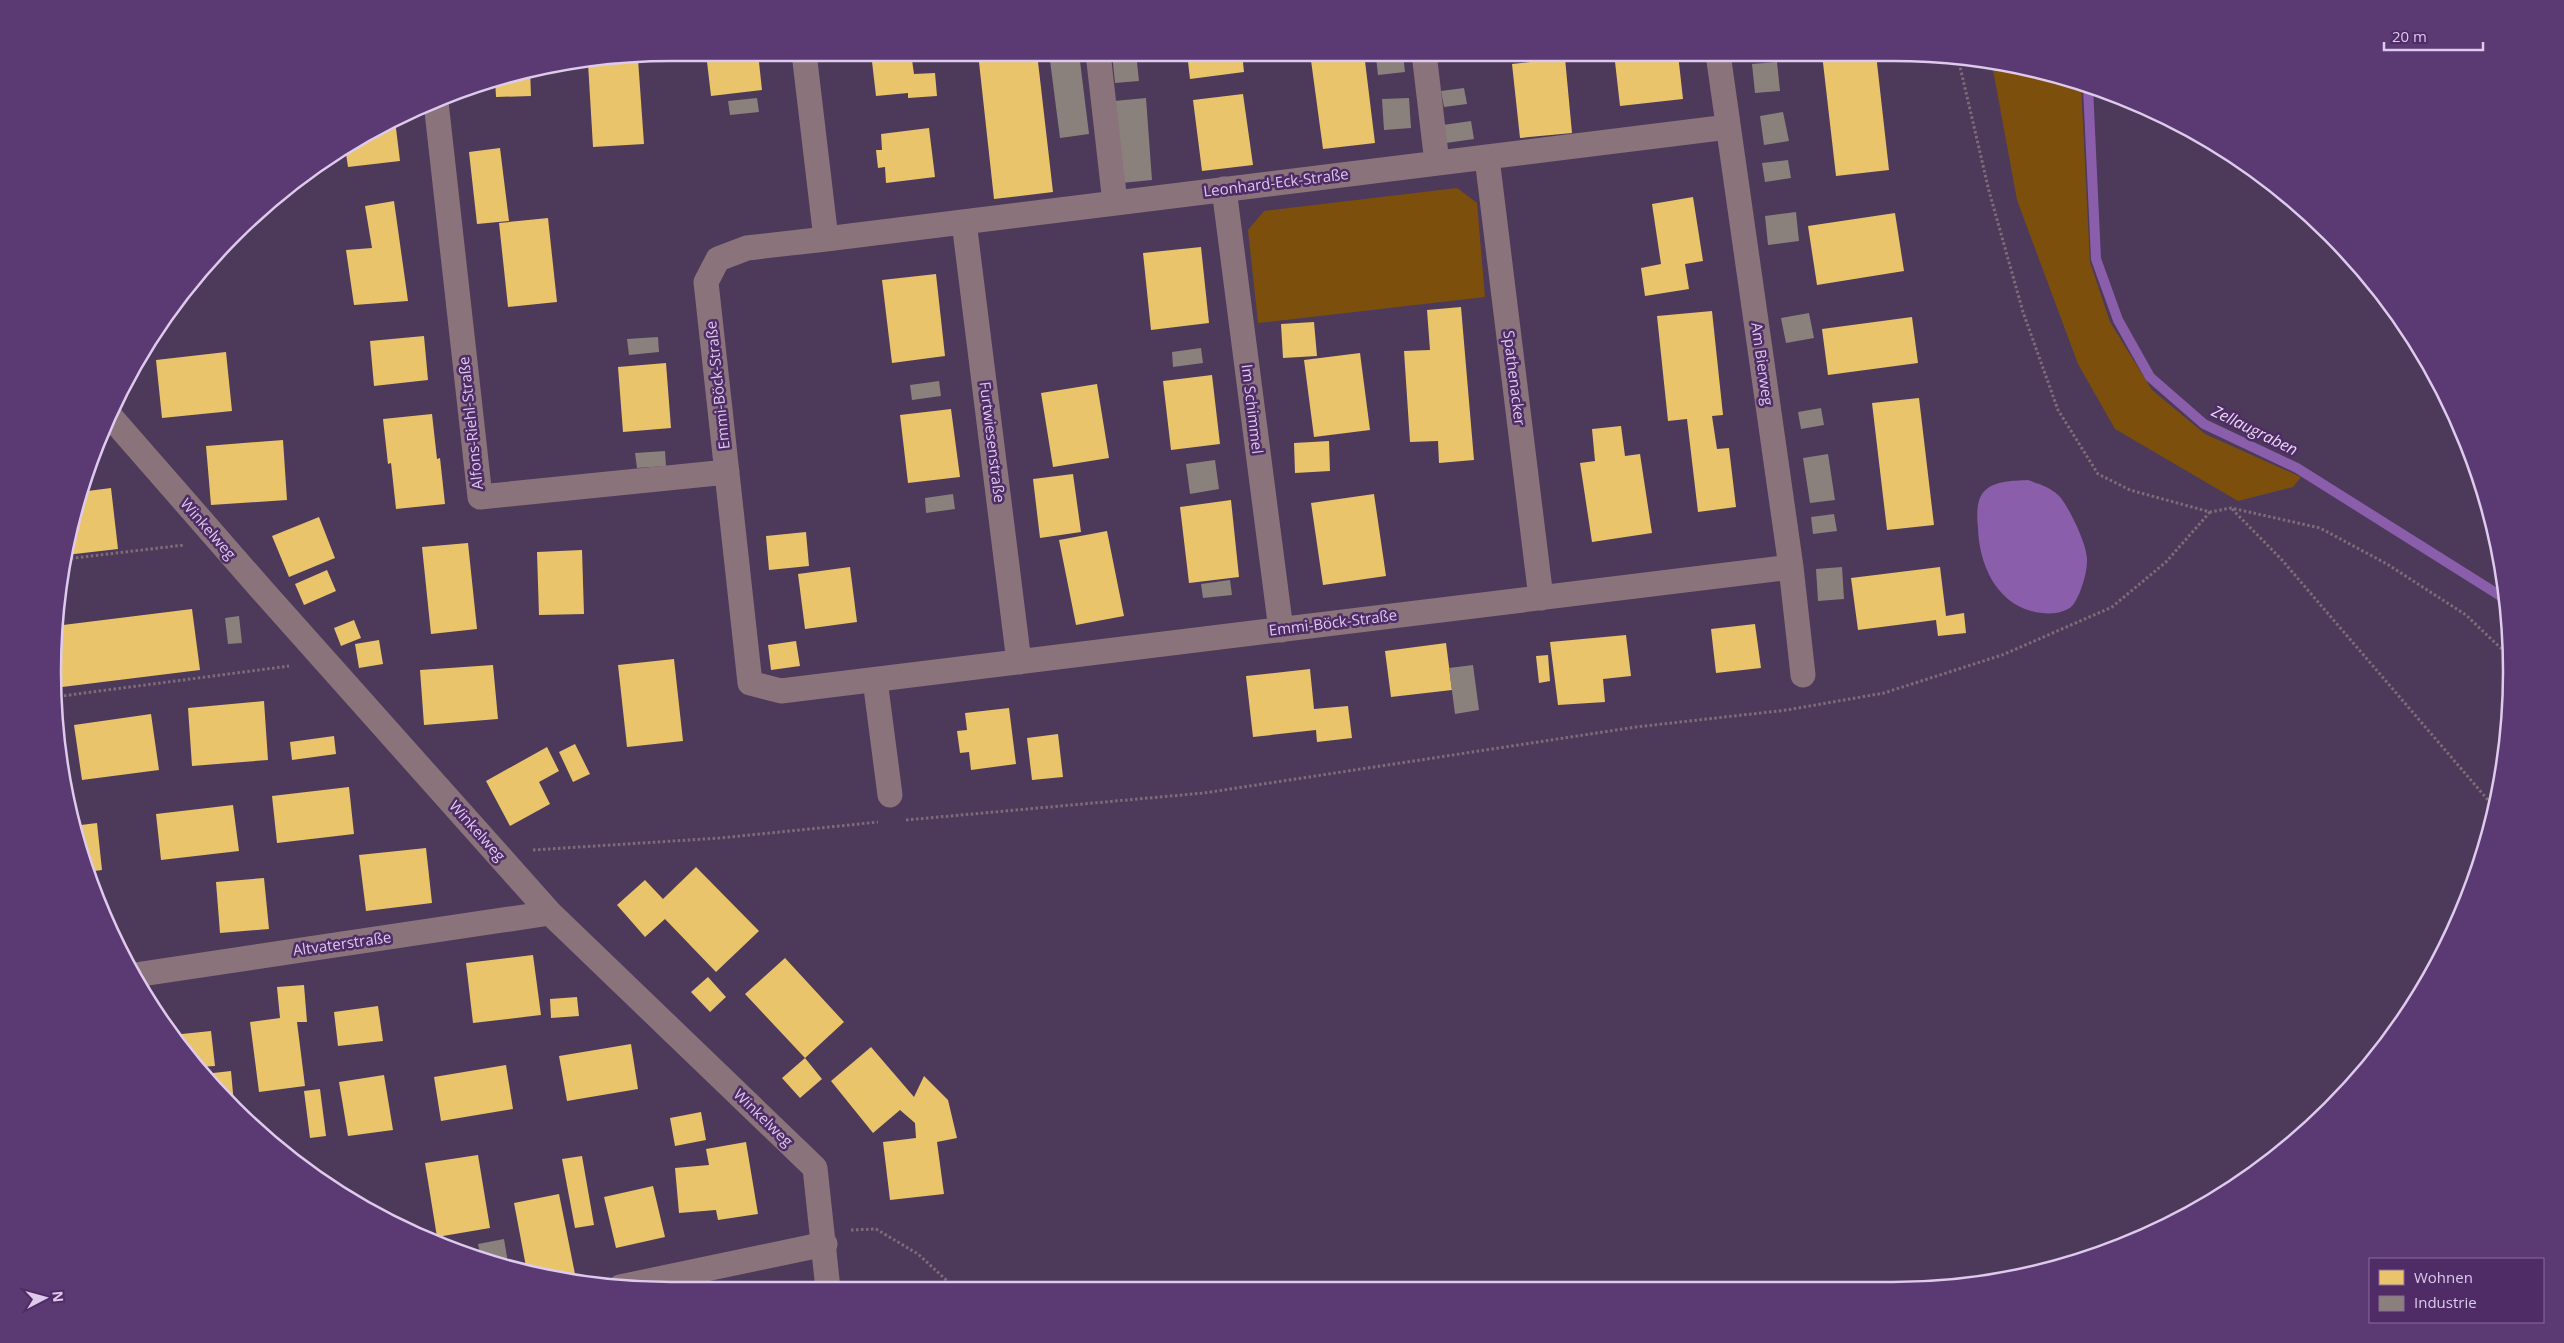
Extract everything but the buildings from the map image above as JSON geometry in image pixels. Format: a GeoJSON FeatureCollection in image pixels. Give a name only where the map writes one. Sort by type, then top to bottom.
{"type":"FeatureCollection","features":[{"type":"Feature","properties":{"kind":"street"},"geometry":{"type":"LineString","coordinates":[[805,61],[826,239]]}},
{"type":"Feature","properties":{"kind":"street"},"geometry":{"type":"LineString","coordinates":[[1099,61],[1115,203]]}},
{"type":"Feature","properties":{"kind":"street"},"geometry":{"type":"LineString","coordinates":[[1425,61],[1437,163]]}},
{"type":"Feature","properties":{"kind":"street","name":"Am Bierweg"},"geometry":{"type":"LineString","coordinates":[[1719,61],[1791,567],[1803,675]]}},
{"type":"Feature","properties":{"kind":"street","name":"Alfons-Riehl-Straße"},"geometry":{"type":"LineString","coordinates":[[437,109],[480,497],[727,472]]}},
{"type":"Feature","properties":{"kind":"street","name":"Leonhard-Eck-Straße"},"geometry":{"type":"LineString","coordinates":[[826,239],[1728,127]]}},
{"type":"Feature","properties":{"kind":"street","name":"Spathenacker"},"geometry":{"type":"LineString","coordinates":[[1486,158],[1541,598]]}},
{"type":"Feature","properties":{"kind":"street","name":"Im Schimmel"},"geometry":{"type":"LineString","coordinates":[[1224,189],[1281,630]]}},
{"type":"Feature","properties":{"kind":"street","name":"Furtwiesenstraße"},"geometry":{"type":"LineString","coordinates":[[964,222],[1019,662]]}},
{"type":"Feature","properties":{"kind":"street","name":"Emmi-Böck-Straße"},"geometry":{"type":"LineString","coordinates":[[826,239],[747,248],[718,259],[706,282],[750,683],[781,691],[1791,567]]}},
{"type":"Feature","properties":{"kind":"street","name":"Winkelweg"},"geometry":{"type":"LineString","coordinates":[[115,422],[313,648],[550,913],[816,1168],[827,1282]]}},
{"type":"Feature","properties":{"kind":"street"},"geometry":{"type":"LineString","coordinates":[[875,680],[890,795]]}},
{"type":"Feature","properties":{"kind":"street","name":"Altvaterstraße"},"geometry":{"type":"LineString","coordinates":[[141,974],[550,913]]}},
{"type":"Feature","properties":{"kind":"street"},"geometry":{"type":"LineString","coordinates":[[646,1281],[824,1238]]}},
{"type":"Feature","properties":{"kind":"path"},"geometry":{"type":"LineString","coordinates":[[1960,65],[1989,190],[2023,312],[2058,410],[2098,474],[2130,490],[2210,512],[2231,508],[2320,528],[2387,564],[2466,615],[2502,649]]}},
{"type":"Feature","properties":{"kind":"path"},"geometry":{"type":"LineString","coordinates":[[2231,508],[2282,560],[2489,801]]}},
{"type":"Feature","properties":{"kind":"path"},"geometry":{"type":"LineString","coordinates":[[903,820],[1204,793],[1636,728],[1787,710],[1884,693],[2002,655],[2112,607],[2166,562],[2210,512]]}},
{"type":"Feature","properties":{"kind":"path"},"geometry":{"type":"LineString","coordinates":[[72,558],[193,544],[211,532]]}},
{"type":"Feature","properties":{"kind":"path"},"geometry":{"type":"LineString","coordinates":[[62,696],[300,664],[313,648]]}},
{"type":"Feature","properties":{"kind":"path"},"geometry":{"type":"LineString","coordinates":[[496,852],[720,838],[884,822]]}},
{"type":"Feature","properties":{"kind":"path"},"geometry":{"type":"LineString","coordinates":[[824,1238],[876,1229],[918,1254],[948,1282]]}},
{"type":"Feature","properties":{"kind":"shaded area"},"geometry":{"type":"Polygon","coordinates":[[[1993,70],[2050,82],[2081,92],[2090,262],[2110,322],[2152,390],[2205,434],[2301,477],[2293,487],[2238,501],[2115,429],[2078,364],[2017,200],[1993,70]]]}},
{"type":"Feature","properties":{"kind":"shaded area"},"geometry":{"type":"Polygon","coordinates":[[[1457,188],[1477,203],[1485,297],[1258,323],[1248,230],[1264,211],[1457,188]]]}},
{"type":"Feature","properties":{"kind":"shaded area"},"geometry":{"type":"Polygon","coordinates":[[[2028,480],[2050,489],[2061,498],[2078,528],[2087,554],[2086,573],[2075,603],[2068,609],[2055,613],[2031,611],[2018,606],[2008,599],[1991,579],[1979,541],[1978,506],[1986,489],[2009,481],[2028,480]]]}},
{"type":"Feature","properties":{"kind":"waterway","name":"Zellaugraben"},"geometry":{"type":"LineString","coordinates":[[2088,94],[2096,259],[2118,320],[2150,377],[2204,424],[2297,468],[2498,594]]}}]}
